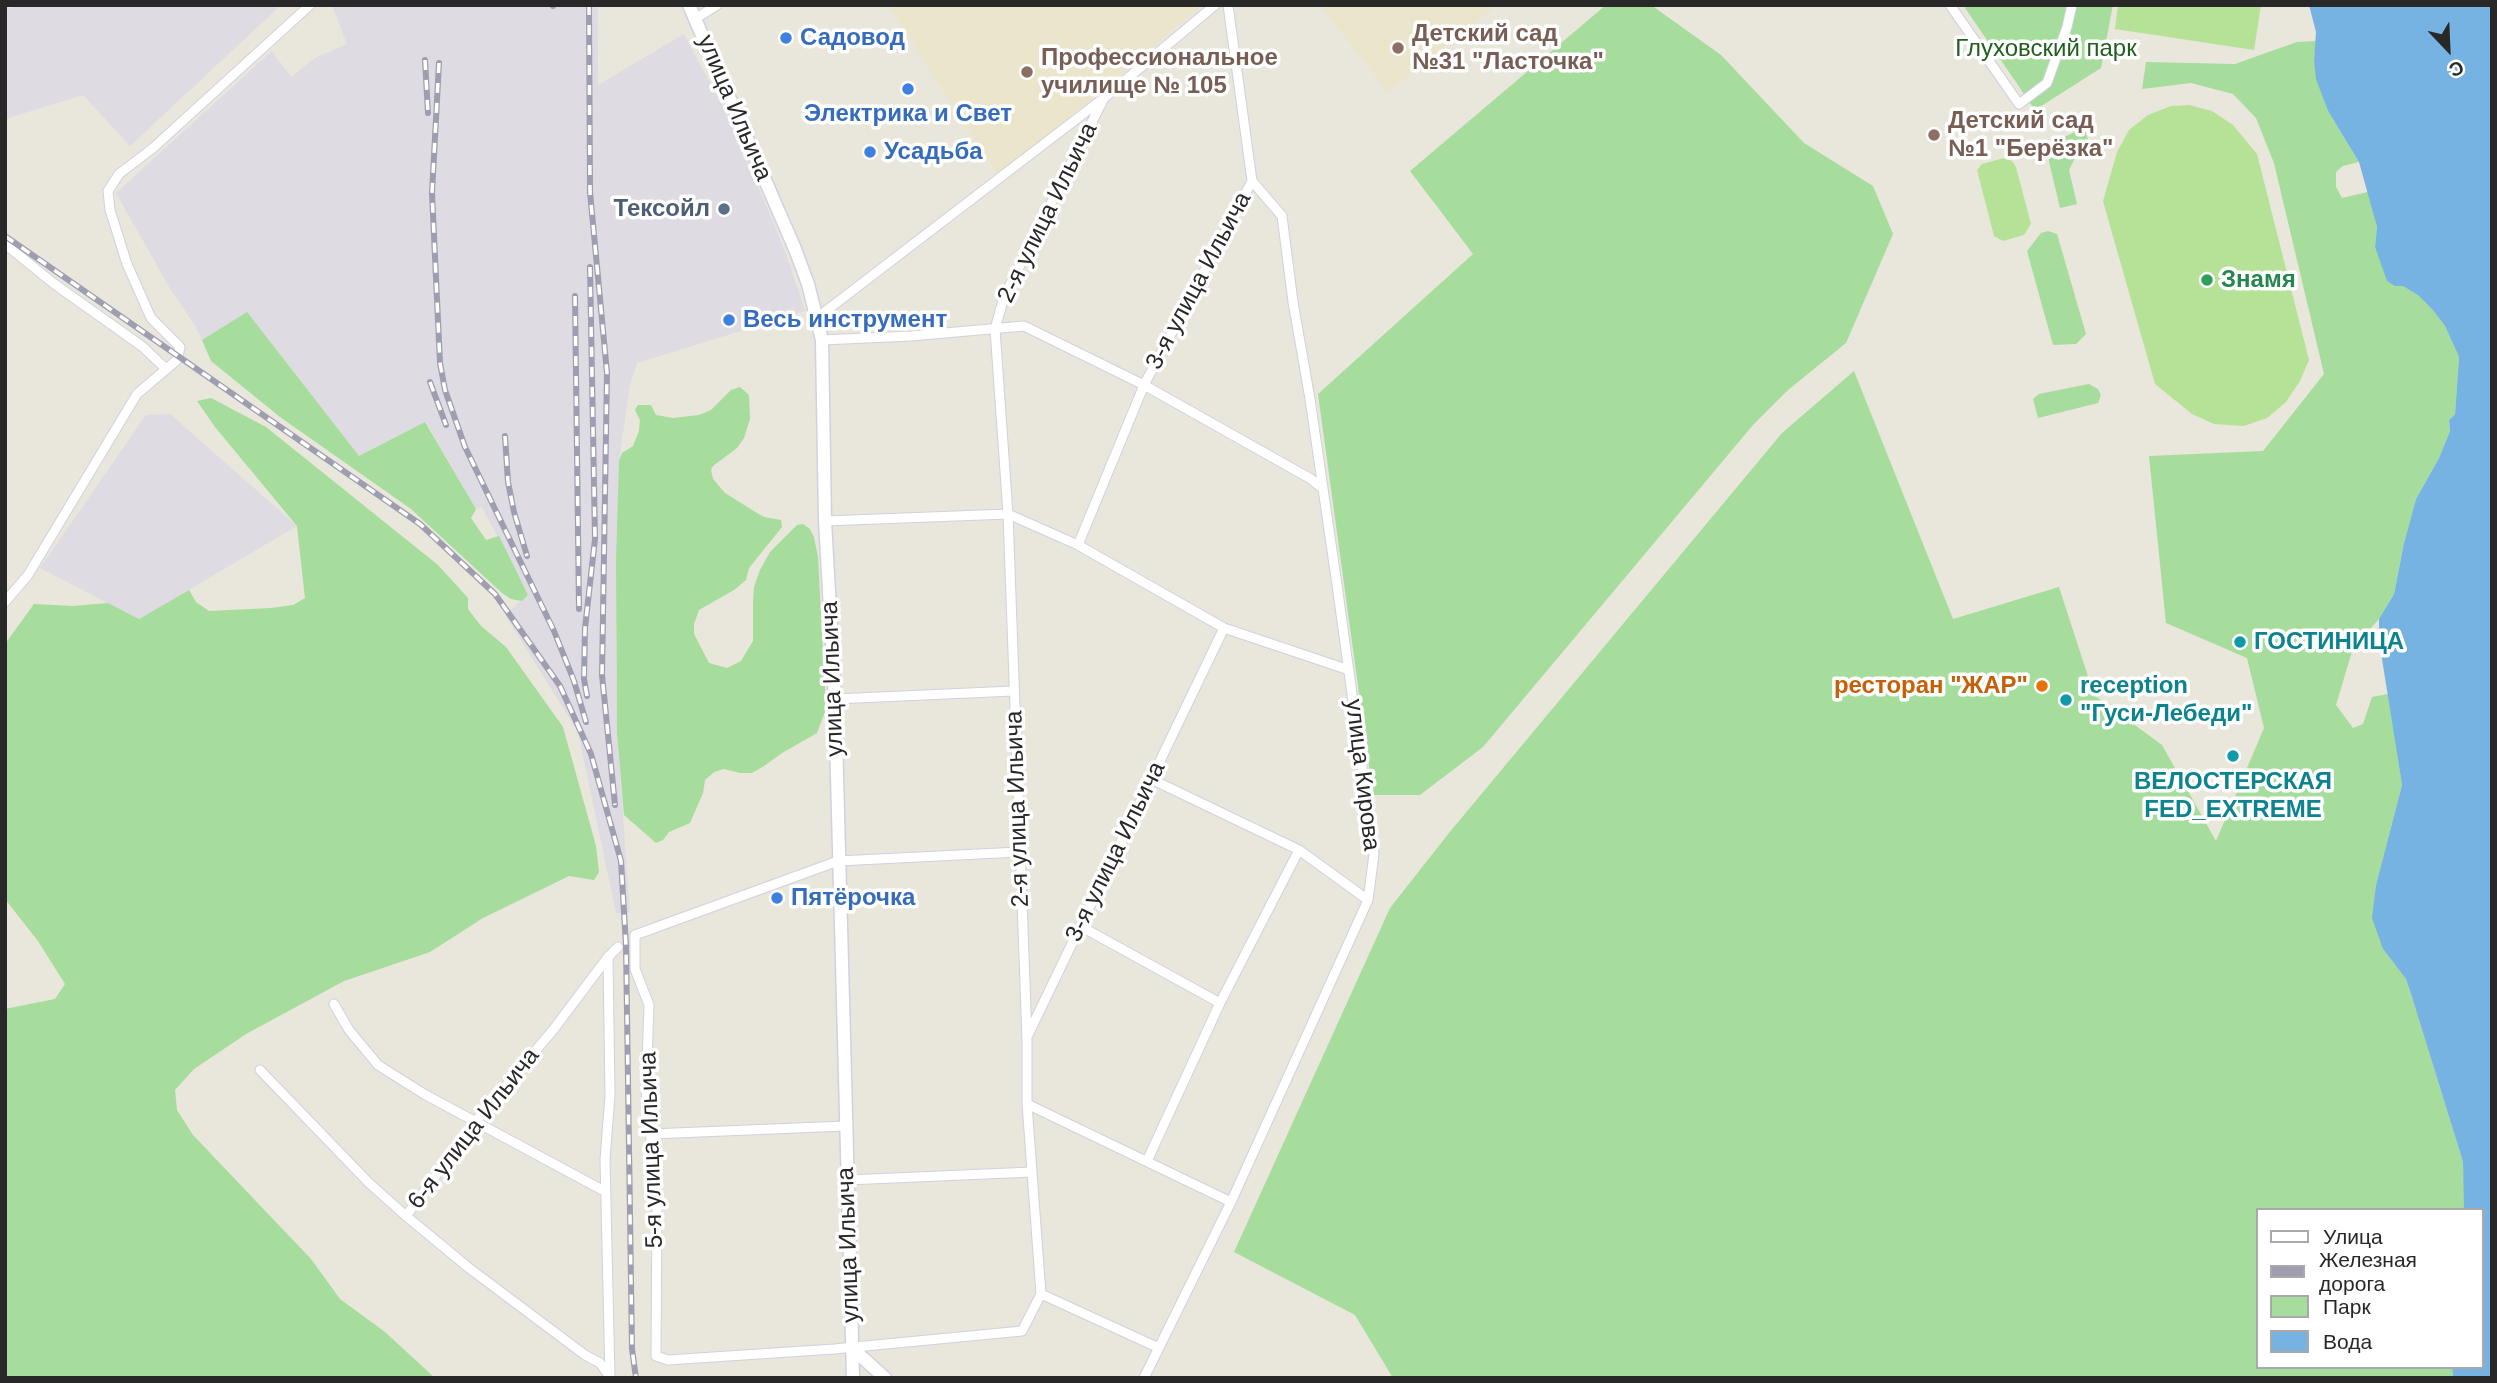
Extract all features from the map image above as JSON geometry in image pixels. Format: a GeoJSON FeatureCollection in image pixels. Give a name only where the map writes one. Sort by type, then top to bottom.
{"type":"FeatureCollection","features":[{"type":"Feature","properties":{"kind":"main road","name":"улица Ильича"},"geometry":{"type":"LineString","coordinates":[[690,5],[795,249],[818,317],[822,340],[825,521],[835,699],[853,1378]]}},
{"type":"Feature","properties":{"kind":"main road"},"geometry":{"type":"LineString","coordinates":[[852,1348],[885,1378]]}},
{"type":"Feature","properties":{"kind":"street"},"geometry":{"type":"LineString","coordinates":[[5,602],[28,575],[137,394],[177,360],[180,347],[151,318],[127,264],[110,210],[108,191],[120,174],[153,148],[310,5]]}},
{"type":"Feature","properties":{"kind":"street"},"geometry":{"type":"LineString","coordinates":[[695,19],[716,5]]}},
{"type":"Feature","properties":{"kind":"street","name":"2-я улица Ильича"},"geometry":{"type":"LineString","coordinates":[[1041,1294],[1027,1104],[1008,514],[996,329],[1004,297],[1104,98],[1215,5]]}},
{"type":"Feature","properties":{"kind":"street","name":"3-я улица Ильича"},"geometry":{"type":"LineString","coordinates":[[1078,545],[1143,385],[1252,181],[1228,5]]}},
{"type":"Feature","properties":{"kind":"street"},"geometry":{"type":"LineString","coordinates":[[1951,5],[2019,104],[2047,83],[2072,5]]}},
{"type":"Feature","properties":{"kind":"street"},"geometry":{"type":"LineString","coordinates":[[818,317],[1104,98]]}},
{"type":"Feature","properties":{"kind":"street","name":"улица Кирова"},"geometry":{"type":"LineString","coordinates":[[1144,1378],[1231,1202],[1368,900],[1374,854],[1282,216],[1252,181]]}},
{"type":"Feature","properties":{"kind":"street"},"geometry":{"type":"LineString","coordinates":[[5,244],[143,347],[166,369]]}},
{"type":"Feature","properties":{"kind":"street"},"geometry":{"type":"LineString","coordinates":[[822,340],[1024,326],[1143,385],[1311,479],[1322,489]]}},
{"type":"Feature","properties":{"kind":"street"},"geometry":{"type":"LineString","coordinates":[[825,521],[1008,514],[1078,545],[1224,628],[1349,670]]}},
{"type":"Feature","properties":{"kind":"street","name":"3-я улица Ильича"},"geometry":{"type":"LineString","coordinates":[[1027,1039],[1224,628]]}},
{"type":"Feature","properties":{"kind":"street"},"geometry":{"type":"LineString","coordinates":[[835,699],[1013,691]]}},
{"type":"Feature","properties":{"kind":"street"},"geometry":{"type":"LineString","coordinates":[[1151,779],[1299,850],[1368,900]]}},
{"type":"Feature","properties":{"kind":"street"},"geometry":{"type":"LineString","coordinates":[[1147,1161],[1220,1003],[1299,850]]}},
{"type":"Feature","properties":{"kind":"street"},"geometry":{"type":"LineString","coordinates":[[838,861],[1019,852]]}},
{"type":"Feature","properties":{"kind":"street","name":"5-я улица Ильича"},"geometry":{"type":"LineString","coordinates":[[838,861],[635,935],[635,969],[649,1004],[646,1090],[657,1201],[656,1356],[668,1360],[852,1348]]}},
{"type":"Feature","properties":{"kind":"street"},"geometry":{"type":"LineString","coordinates":[[1080,926],[1220,1003]]}},
{"type":"Feature","properties":{"kind":"street","name":"6-я улица Ильича"},"geometry":{"type":"LineString","coordinates":[[260,1070],[369,1183],[406,1216],[476,1121],[618,947]]}},
{"type":"Feature","properties":{"kind":"street"},"geometry":{"type":"LineString","coordinates":[[608,957],[610,1096],[605,1159],[610,1378]]}},
{"type":"Feature","properties":{"kind":"street"},"geometry":{"type":"LineString","coordinates":[[334,1004],[349,1030],[378,1065],[424,1094],[606,1192]]}},
{"type":"Feature","properties":{"kind":"street"},"geometry":{"type":"LineString","coordinates":[[1027,1104],[1231,1202]]}},
{"type":"Feature","properties":{"kind":"street"},"geometry":{"type":"LineString","coordinates":[[650,1134],[845,1126]]}},
{"type":"Feature","properties":{"kind":"street"},"geometry":{"type":"LineString","coordinates":[[847,1180],[1032,1172]]}},
{"type":"Feature","properties":{"kind":"street"},"geometry":{"type":"LineString","coordinates":[[406,1216],[469,1268],[585,1355],[600,1363],[610,1378]]}},
{"type":"Feature","properties":{"kind":"street"},"geometry":{"type":"LineString","coordinates":[[852,1348],[1022,1331],[1041,1294],[1159,1348]]}},
{"type":"Feature","properties":{"kind":"shaded area"},"geometry":{"type":"Polygon","coordinates":[[[20,5],[281,5],[130,146],[83,95],[5,119],[5,10],[20,5]]]}},
{"type":"Feature","properties":{"kind":"shaded area"},"geometry":{"type":"Polygon","coordinates":[[[332,5],[598,5],[598,85],[684,34],[733,126],[785,251],[805,311],[637,363],[630,385],[619,461],[616,645],[617,733],[630,913],[616,913],[578,732],[505,615],[528,595],[482,507],[476,509],[426,422],[359,456],[247,313],[202,340],[116,193],[272,51],[291,77],[315,58],[347,44],[332,5]]]}},
{"type":"Feature","properties":{"kind":"shaded area","name":"Профессиональное училище № 105"},"geometry":{"type":"Polygon","coordinates":[[[888,5],[1202,5],[999,177],[888,5]]]}},
{"type":"Feature","properties":{"kind":"shaded area","name":"Детский сад №31 \"Ласточка\""},"geometry":{"type":"Polygon","coordinates":[[[1320,5],[1497,5],[1388,92],[1320,5]]]}},
{"type":"Feature","properties":{"kind":"shaded area"},"geometry":{"type":"Polygon","coordinates":[[[170,414],[297,526],[139,619],[40,568],[146,415],[170,414]]]}},
{"type":"Feature","properties":{"kind":"green space"},"geometry":{"type":"Polygon","coordinates":[[[1606,5],[1651,5],[1721,55],[1804,143],[1873,186],[1893,234],[1846,343],[1788,390],[1753,425],[1483,747],[1420,795],[1373,795],[1318,394],[1473,254],[1410,171],[1606,5]]]}},
{"type":"Feature","properties":{"kind":"green space","name":"Глуховский парк"},"geometry":{"type":"Polygon","coordinates":[[[1963,5],[2113,5],[2101,68],[2035,110],[1963,5]]]}},
{"type":"Feature","properties":{"kind":"green space"},"geometry":{"type":"Polygon","coordinates":[[[2118,5],[2261,5],[2254,50],[2115,29],[2118,5]]]}},
{"type":"Feature","properties":{"kind":"green space"},"geometry":{"type":"Polygon","coordinates":[[[2316,41],[2314,61],[2328,111],[2359,162],[2343,166],[2336,172],[2336,187],[2342,198],[2368,192],[2377,227],[2375,247],[2395,286],[2403,286],[2419,296],[2432,309],[2445,326],[2459,357],[2455,414],[2449,420],[2450,431],[2439,458],[2416,499],[2394,594],[2379,619],[2353,648],[2336,705],[2353,728],[2363,724],[2372,697],[2388,694],[2402,785],[2376,885],[2375,901],[2383,949],[2406,979],[2463,1162],[2465,1201],[2464,1208],[2256,1208],[2256,1369],[2452,1369],[2453,1378],[1393,1378],[1355,1315],[1234,1252],[1390,908],[1449,833],[1782,433],[1854,371],[1953,619],[2059,587],[2094,695],[2162,745],[2216,841],[2264,728],[2247,658],[2166,623],[2149,456],[2263,451],[2324,374],[2274,163],[2256,118],[2233,94],[2191,83],[2142,89],[2146,62],[2235,64],[2297,42],[2316,41]]]}},
{"type":"Feature","properties":{"kind":"green space","name":"Знамя"},"geometry":{"type":"Polygon","coordinates":[[[2189,105],[2212,111],[2233,125],[2257,154],[2309,360],[2300,381],[2286,402],[2267,418],[2244,426],[2214,424],[2192,414],[2155,384],[2103,201],[2117,152],[2129,130],[2148,115],[2171,106],[2189,105]]]}},
{"type":"Feature","properties":{"kind":"green space"},"geometry":{"type":"Polygon","coordinates":[[[2084,128],[2089,142],[2078,152],[2069,170],[2077,204],[2060,208],[2047,153],[2053,142],[2084,128]]]}},
{"type":"Feature","properties":{"kind":"green space"},"geometry":{"type":"Polygon","coordinates":[[[2004,158],[2012,161],[2016,167],[2031,224],[2024,235],[2003,241],[1994,236],[1977,170],[1982,164],[2004,158]]]}},
{"type":"Feature","properties":{"kind":"green space"},"geometry":{"type":"Polygon","coordinates":[[[2048,231],[2057,234],[2086,334],[2076,344],[2053,345],[2027,251],[2041,233],[2048,231]]]}},
{"type":"Feature","properties":{"kind":"green space"},"geometry":{"type":"Polygon","coordinates":[[[247,312],[359,456],[425,422],[476,509],[471,518],[486,540],[499,536],[528,595],[522,601],[511,599],[502,593],[411,509],[280,417],[211,361],[202,340],[247,312]]]}},
{"type":"Feature","properties":{"kind":"green space"},"geometry":{"type":"Polygon","coordinates":[[[2089,384],[2098,389],[2101,395],[2098,403],[2038,418],[2033,399],[2039,394],[2089,384]]]}},
{"type":"Feature","properties":{"kind":"green space"},"geometry":{"type":"Polygon","coordinates":[[[740,387],[749,395],[750,419],[744,438],[737,448],[713,466],[713,479],[725,493],[757,513],[781,520],[782,527],[749,568],[746,580],[699,610],[694,634],[709,663],[727,668],[741,661],[753,641],[754,587],[760,570],[770,552],[797,525],[803,524],[810,529],[814,537],[818,557],[826,709],[817,733],[752,773],[724,769],[714,772],[705,780],[703,793],[690,823],[669,832],[663,840],[656,843],[624,815],[617,733],[616,562],[619,461],[622,453],[633,446],[639,431],[640,420],[635,410],[638,405],[651,405],[656,415],[673,418],[699,415],[711,410],[731,390],[740,387]]]}},
{"type":"Feature","properties":{"kind":"green space"},"geometry":{"type":"Polygon","coordinates":[[[211,398],[266,427],[438,565],[468,598],[468,609],[481,626],[506,647],[563,727],[596,846],[599,872],[594,880],[569,876],[483,918],[430,952],[344,981],[246,1034],[194,1069],[175,1090],[177,1110],[193,1135],[311,1259],[340,1299],[385,1332],[435,1378],[5,1378],[5,1009],[55,999],[65,984],[38,941],[5,899],[5,644],[34,604],[73,606],[108,603],[139,619],[189,590],[196,602],[209,611],[271,608],[293,605],[305,598],[297,526],[215,427],[197,401],[211,398]]]}},
{"type":"Feature","properties":{"kind":"water"},"geometry":{"type":"Polygon","coordinates":[[[2309,5],[2492,5],[2492,1378],[2453,1378],[2452,1369],[2483,1369],[2483,1208],[2464,1208],[2463,1162],[2411,994],[2406,979],[2383,949],[2372,918],[2376,885],[2402,785],[2379,640],[2379,619],[2394,594],[2416,499],[2439,458],[2450,431],[2449,420],[2455,414],[2459,357],[2445,326],[2432,309],[2419,296],[2403,286],[2395,286],[2387,281],[2375,247],[2377,227],[2359,162],[2328,111],[2316,79],[2316,32],[2309,5]]]}},
{"type":"Feature","properties":{"kind":"railway"},"geometry":{"type":"LineString","coordinates":[[589,5],[590,192],[607,373],[602,675],[615,805]]}},
{"type":"Feature","properties":{"kind":"railway"},"geometry":{"type":"LineString","coordinates":[[425,60],[428,113]]}},
{"type":"Feature","properties":{"kind":"railway"},"geometry":{"type":"LineString","coordinates":[[439,63],[432,193],[440,363],[445,390],[465,447],[554,631],[574,681],[586,722]]}},
{"type":"Feature","properties":{"kind":"railway"},"geometry":{"type":"LineString","coordinates":[[5,236],[420,524],[495,594],[560,686],[591,754],[621,861],[626,946],[632,1349],[636,1378]]}},
{"type":"Feature","properties":{"kind":"railway"},"geometry":{"type":"LineString","coordinates":[[587,696],[584,679],[585,628],[595,539],[590,267]]}},
{"type":"Feature","properties":{"kind":"railway"},"geometry":{"type":"LineString","coordinates":[[575,296],[579,609]]}},
{"type":"Feature","properties":{"kind":"railway"},"geometry":{"type":"LineString","coordinates":[[430,382],[446,425]]}},
{"type":"Feature","properties":{"kind":"railway"},"geometry":{"type":"LineString","coordinates":[[505,436],[508,482],[527,556]]}},
{"type":"Feature","properties":{"kind":"place","name":"Садовод"},"geometry":{"type":"Point","coordinates":[786,38]}},
{"type":"Feature","properties":{"kind":"place","name":"Детский сад №31 \"Ласточка\""},"geometry":{"type":"Point","coordinates":[1398,48]}},
{"type":"Feature","properties":{"kind":"place","name":"Профессиональное училище № 105"},"geometry":{"type":"Point","coordinates":[1027,72]}},
{"type":"Feature","properties":{"kind":"place","name":"Электрика и Свет"},"geometry":{"type":"Point","coordinates":[908,89]}},
{"type":"Feature","properties":{"kind":"place","name":"Детский сад №1 \"Берёзка\""},"geometry":{"type":"Point","coordinates":[1934,135]}},
{"type":"Feature","properties":{"kind":"place","name":"Усадьба"},"geometry":{"type":"Point","coordinates":[870,152]}},
{"type":"Feature","properties":{"kind":"place","name":"Тексойл"},"geometry":{"type":"Point","coordinates":[724,209]}},
{"type":"Feature","properties":{"kind":"place","name":"Знамя"},"geometry":{"type":"Point","coordinates":[2207,280]}},
{"type":"Feature","properties":{"kind":"place","name":"Весь инструмент"},"geometry":{"type":"Point","coordinates":[729,320]}},
{"type":"Feature","properties":{"kind":"place","name":"ГОСТИНИЦА"},"geometry":{"type":"Point","coordinates":[2240,642]}},
{"type":"Feature","properties":{"kind":"place","name":"ресторан \"ЖАР\""},"geometry":{"type":"Point","coordinates":[2042,686]}},
{"type":"Feature","properties":{"kind":"place","name":"reception \"Гуси-Лебеди\""},"geometry":{"type":"Point","coordinates":[2066,700]}},
{"type":"Feature","properties":{"kind":"place","name":"ВЕЛОСТЕРСКАЯ FED_EXTREME"},"geometry":{"type":"Point","coordinates":[2233,756]}},
{"type":"Feature","properties":{"kind":"place","name":"Пятёрочка"},"geometry":{"type":"Point","coordinates":[777,898]}}]}
